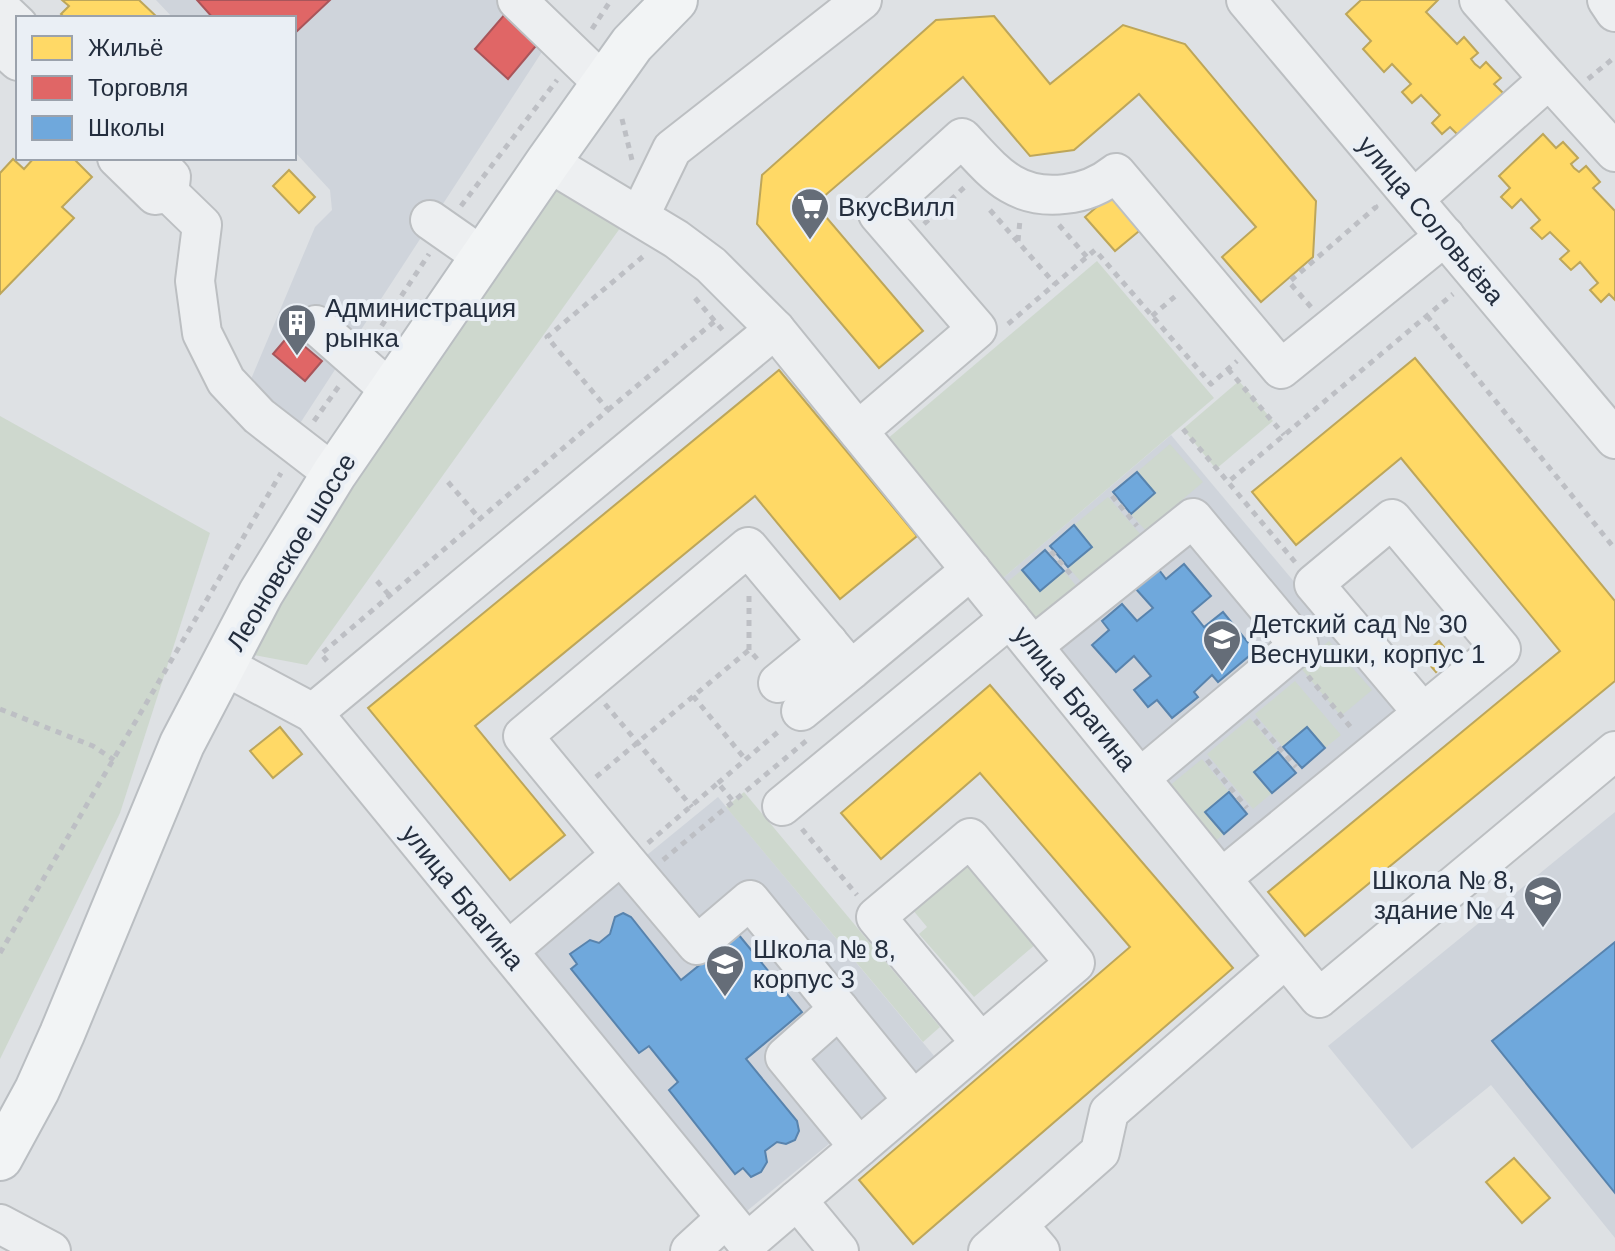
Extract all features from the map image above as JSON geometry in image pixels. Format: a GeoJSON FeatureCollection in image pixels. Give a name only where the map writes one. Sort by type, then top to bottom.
{"type":"FeatureCollection","features":[{"type":"Feature","properties":{"kind":"main road","name":"Леоновское шоссе"},"geometry":{"type":"LineString","coordinates":[[0,1158],[37,1090],[182,744],[261,593],[334,474],[548,162],[612,98],[632,44],[675,0]]}},
{"type":"Feature","properties":{"kind":"street"},"geometry":{"type":"LineString","coordinates":[[517,0],[612,98]]}},
{"type":"Feature","properties":{"kind":"street"},"geometry":{"type":"LineString","coordinates":[[646,224],[672,149],[862,0]]}},
{"type":"Feature","properties":{"kind":"street","name":"улица Соловьёва"},"geometry":{"type":"LineString","coordinates":[[1246,0],[1477,275],[1608,418]]}},
{"type":"Feature","properties":{"kind":"street"},"geometry":{"type":"LineString","coordinates":[[1479,0],[1615,152]]}},
{"type":"Feature","properties":{"kind":"street"},"geometry":{"type":"LineString","coordinates":[[1607,0],[1615,12]]}},
{"type":"Feature","properties":{"kind":"street"},"geometry":{"type":"LineString","coordinates":[[0,8],[16,23]]}},
{"type":"Feature","properties":{"kind":"street"},"geometry":{"type":"LineString","coordinates":[[0,44],[16,59]]}},
{"type":"Feature","properties":{"kind":"street"},"geometry":{"type":"LineString","coordinates":[[1414,199],[1549,79]]}},
{"type":"Feature","properties":{"kind":"street"},"geometry":{"type":"LineString","coordinates":[[858,431],[977,329],[878,214],[962,138],[992,170],[1021,190],[1048,196],[1075,193],[1092,188],[1116,173],[1281,369],[1445,236]]}},
{"type":"Feature","properties":{"kind":"street"},"geometry":{"type":"LineString","coordinates":[[119,160],[155,195],[169,193]]}},
{"type":"Feature","properties":{"kind":"street"},"geometry":{"type":"LineString","coordinates":[[154,160],[171,177],[169,193]]}},
{"type":"Feature","properties":{"kind":"street","name":"улица Брагина"},"geometry":{"type":"LineString","coordinates":[[548,162],[711,265],[775,329],[1319,998],[1615,751]]}},
{"type":"Feature","properties":{"kind":"street"},"geometry":{"type":"LineString","coordinates":[[169,193],[202,225],[195,281],[200,320],[202,333],[226,381],[259,416],[334,474]]}},
{"type":"Feature","properties":{"kind":"street"},"geometry":{"type":"LineString","coordinates":[[430,220],[483,257]]}},
{"type":"Feature","properties":{"kind":"street"},"geometry":{"type":"LineString","coordinates":[[316,325],[391,391]]}},
{"type":"Feature","properties":{"kind":"street"},"geometry":{"type":"LineString","coordinates":[[313,713],[775,329]]}},
{"type":"Feature","properties":{"kind":"street"},"geometry":{"type":"LineString","coordinates":[[782,806],[1021,632],[1193,518],[1299,645],[1140,778]]}},
{"type":"Feature","properties":{"kind":"street"},"geometry":{"type":"LineString","coordinates":[[1222,878],[1501,649],[1392,519],[1314,584],[1423,713]]}},
{"type":"Feature","properties":{"kind":"street"},"geometry":{"type":"LineString","coordinates":[[839,656],[748,547],[523,736],[697,945],[750,900],[913,1100]]}},
{"type":"Feature","properties":{"kind":"street"},"geometry":{"type":"LineString","coordinates":[[790,697],[839,656],[971,570]]}},
{"type":"Feature","properties":{"kind":"street","name":"улица Брагина"},"geometry":{"type":"LineString","coordinates":[[223,665],[313,713],[742,1237]]}},
{"type":"Feature","properties":{"kind":"street"},"geometry":{"type":"LineString","coordinates":[[690,1251],[742,1237],[797,1200],[1075,963],[970,838],[876,917],[981,1043]]}},
{"type":"Feature","properties":{"kind":"street"},"geometry":{"type":"LineString","coordinates":[[508,951],[629,865]]}},
{"type":"Feature","properties":{"kind":"street"},"geometry":{"type":"LineString","coordinates":[[988,1251],[1029,1238],[1100,1152],[1109,1112],[1286,958]]}},
{"type":"Feature","properties":{"kind":"street"},"geometry":{"type":"LineString","coordinates":[[839,1009],[785,1057],[859,1147]]}},
{"type":"Feature","properties":{"kind":"street"},"geometry":{"type":"LineString","coordinates":[[797,1200],[839,1251]]}},
{"type":"Feature","properties":{"kind":"street"},"geometry":{"type":"LineString","coordinates":[[0,1224],[51,1251]]}},
{"type":"Feature","properties":{"kind":"path"},"geometry":{"type":"LineString","coordinates":[[608,410],[547,337],[646,224],[612,98]]}},
{"type":"Feature","properties":{"kind":"path"},"geometry":{"type":"LineString","coordinates":[[942,155],[978,196]]}},
{"type":"Feature","properties":{"kind":"path"},"geometry":{"type":"LineString","coordinates":[[924,225],[968,185]]}},
{"type":"Feature","properties":{"kind":"path"},"geometry":{"type":"LineString","coordinates":[[1330,329],[1289,282],[1376,207],[1366,195]]}},
{"type":"Feature","properties":{"kind":"path"},"geometry":{"type":"LineString","coordinates":[[988,207],[1055,284]]}},
{"type":"Feature","properties":{"kind":"path"},"geometry":{"type":"LineString","coordinates":[[1018,241],[1021,212]]}},
{"type":"Feature","properties":{"kind":"path"},"geometry":{"type":"LineString","coordinates":[[997,333],[1095,250],[1211,384],[1259,343]]}},
{"type":"Feature","properties":{"kind":"path"},"geometry":{"type":"LineString","coordinates":[[1228,482],[1477,275]]}},
{"type":"Feature","properties":{"kind":"path"},"geometry":{"type":"LineString","coordinates":[[694,297],[744,355]]}},
{"type":"Feature","properties":{"kind":"path"},"geometry":{"type":"LineString","coordinates":[[1427,316],[1615,549]]}},
{"type":"Feature","properties":{"kind":"path"},"geometry":{"type":"LineString","coordinates":[[347,685],[321,654],[715,321]]}},
{"type":"Feature","properties":{"kind":"path"},"geometry":{"type":"LineString","coordinates":[[1228,369],[1284,435]]}},
{"type":"Feature","properties":{"kind":"path"},"geometry":{"type":"LineString","coordinates":[[1183,429],[1314,584]]}},
{"type":"Feature","properties":{"kind":"path"},"geometry":{"type":"LineString","coordinates":[[448,482],[480,519]]}},
{"type":"Feature","properties":{"kind":"path"},"geometry":{"type":"LineString","coordinates":[[629,865],[733,801],[818,731],[749,650],[748,547]]}},
{"type":"Feature","properties":{"kind":"path"},"geometry":{"type":"LineString","coordinates":[[377,581],[390,596]]}},
{"type":"Feature","properties":{"kind":"path"},"geometry":{"type":"LineString","coordinates":[[573,796],[749,650]]}},
{"type":"Feature","properties":{"kind":"path"},"geometry":{"type":"LineString","coordinates":[[1289,654],[1355,732]]}},
{"type":"Feature","properties":{"kind":"path"},"geometry":{"type":"LineString","coordinates":[[587,683],[692,807]]}},
{"type":"Feature","properties":{"kind":"path"},"geometry":{"type":"LineString","coordinates":[[693,696],[746,760]]}},
{"type":"Feature","properties":{"kind":"path"},"geometry":{"type":"LineString","coordinates":[[629,865],[746,760],[790,697]]}},
{"type":"Feature","properties":{"kind":"path"},"geometry":{"type":"LineString","coordinates":[[1237,698],[1296,767]]}},
{"type":"Feature","properties":{"kind":"path"},"geometry":{"type":"LineString","coordinates":[[0,709],[93,746],[114,760]]}},
{"type":"Feature","properties":{"kind":"path"},"geometry":{"type":"LineString","coordinates":[[1188,738],[1247,808]]}},
{"type":"Feature","properties":{"kind":"path"},"geometry":{"type":"LineString","coordinates":[[718,783],[733,801]]}},
{"type":"Feature","properties":{"kind":"path"},"geometry":{"type":"LineString","coordinates":[[782,806],[876,917]]}},
{"type":"Feature","properties":{"kind":"shaded area"},"geometry":{"type":"Polygon","coordinates":[[[156,0],[510,0],[551,38],[297,428],[246,391],[315,227],[332,210],[330,190],[296,153],[296,16],[171,16],[156,0]]]}},
{"type":"Feature","properties":{"kind":"shaded area"},"geometry":{"type":"Polygon","coordinates":[[[561,183],[623,224],[307,665],[243,653],[529,207],[561,183]]]}},
{"type":"Feature","properties":{"kind":"shaded area"},"geometry":{"type":"Polygon","coordinates":[[[1097,261],[1214,398],[1003,578],[886,440],[1097,261]]]}},
{"type":"Feature","properties":{"kind":"shaded area"},"geometry":{"type":"Polygon","coordinates":[[[1239,381],[1273,421],[1216,469],[1183,429],[1239,381]]]}},
{"type":"Feature","properties":{"kind":"shaded area"},"geometry":{"type":"Polygon","coordinates":[[[0,416],[210,533],[120,813],[0,1059],[0,416]]]}},
{"type":"Feature","properties":{"kind":"shaded area","name":"Детский сад № 30 Веснушки, корпус 1"},"geometry":{"type":"Polygon","coordinates":[[[1171,435],[1400,708],[1225,855],[997,583],[1171,435]]]}},
{"type":"Feature","properties":{"kind":"shaded area"},"geometry":{"type":"Polygon","coordinates":[[[1170,444],[1203,482],[1146,531],[1131,514],[1155,493],[1137,472],[1170,444]]]}},
{"type":"Feature","properties":{"kind":"shaded area"},"geometry":{"type":"Polygon","coordinates":[[[1108,497],[1141,535],[1083,584],[1068,567],[1092,547],[1074,525],[1108,497]]]}},
{"type":"Feature","properties":{"kind":"shaded area"},"geometry":{"type":"Polygon","coordinates":[[[1022,570],[1040,591],[1064,571],[1078,588],[1033,625],[1001,587],[1022,570]]]}},
{"type":"Feature","properties":{"kind":"shaded area"},"geometry":{"type":"Polygon","coordinates":[[[1329,641],[1372,690],[1341,716],[1299,666],[1329,641]]]}},
{"type":"Feature","properties":{"kind":"shaded area"},"geometry":{"type":"Polygon","coordinates":[[[1295,681],[1341,735],[1325,748],[1307,727],[1283,747],[1255,714],[1295,681]]]}},
{"type":"Feature","properties":{"kind":"shaded area"},"geometry":{"type":"Polygon","coordinates":[[[1250,718],[1278,752],[1255,771],[1272,793],[1253,809],[1207,754],[1250,718]]]}},
{"type":"Feature","properties":{"kind":"shaded area"},"geometry":{"type":"Polygon","coordinates":[[[1202,759],[1229,792],[1206,812],[1224,834],[1214,842],[1168,787],[1202,759]]]}},
{"type":"Feature","properties":{"kind":"shaded area"},"geometry":{"type":"Polygon","coordinates":[[[744,792],[940,1027],[923,1042],[726,807],[744,792]]]}},
{"type":"Feature","properties":{"kind":"shaded area","name":"Школа № 8, корпус 3"},"geometry":{"type":"Polygon","coordinates":[[[718,797],[935,1057],[742,1215],[527,953],[718,797]]]}},
{"type":"Feature","properties":{"kind":"shaded area","name":"Школа № 8, здание № 4"},"geometry":{"type":"Polygon","coordinates":[[[1615,812],[1615,1238],[1491,1085],[1412,1149],[1328,1046],[1615,812]]]}},
{"type":"Feature","properties":{"kind":"shaded area"},"geometry":{"type":"Polygon","coordinates":[[[966,862],[1036,944],[974,997],[919,934],[927,927],[912,909],[966,862]]]}},
{"type":"Feature","properties":{"kind":"building: Жильё"},"geometry":{"type":"Polygon","coordinates":[[[62,0],[139,0],[156,16],[63,16],[61,14],[69,6],[62,0]]]}},
{"type":"Feature","properties":{"kind":"building: Жильё"},"geometry":{"type":"Polygon","coordinates":[[[1361,0],[1438,0],[1426,12],[1457,44],[1464,37],[1478,53],[1471,59],[1480,68],[1486,62],[1501,78],[1494,84],[1506,96],[1461,138],[1450,127],[1442,134],[1432,123],[1440,115],[1421,95],[1412,103],[1402,92],[1411,84],[1392,64],[1384,72],[1363,49],[1371,41],[1346,14],[1361,0]]]}},
{"type":"Feature","properties":{"kind":"building: Жильё"},"geometry":{"type":"Polygon","coordinates":[[[994,16],[1050,84],[1123,25],[1185,44],[1316,201],[1313,257],[1261,302],[1222,257],[1256,227],[1139,94],[1074,150],[1030,156],[963,77],[815,204],[923,331],[879,368],[757,224],[762,175],[936,20],[994,16]]]}},
{"type":"Feature","properties":{"kind":"building: Жильё"},"geometry":{"type":"Polygon","coordinates":[[[1543,134],[1556,148],[1563,142],[1578,158],[1571,164],[1579,172],[1586,166],[1600,182],[1593,188],[1615,211],[1615,300],[1609,294],[1601,302],[1590,290],[1598,283],[1580,262],[1571,270],[1560,259],[1569,251],[1550,232],[1542,239],[1531,228],[1540,220],[1521,199],[1512,208],[1501,197],[1510,188],[1499,176],[1543,134]]]}},
{"type":"Feature","properties":{"kind":"building: Жильё"},"geometry":{"type":"Polygon","coordinates":[[[13,159],[24,169],[32,160],[75,160],[92,177],[62,207],[74,218],[0,294],[0,173],[13,159]]]}},
{"type":"Feature","properties":{"kind":"building: Жильё"},"geometry":{"type":"Polygon","coordinates":[[[289,170],[315,197],[299,213],[273,186],[289,170]]]}},
{"type":"Feature","properties":{"kind":"building: Жильё"},"geometry":{"type":"Polygon","coordinates":[[[1114,192],[1144,227],[1115,251],[1085,217],[1114,192]]]}},
{"type":"Feature","properties":{"kind":"building: Жильё"},"geometry":{"type":"Polygon","coordinates":[[[1415,358],[1615,601],[1615,681],[1305,936],[1268,892],[1560,651],[1401,458],[1296,545],[1252,492],[1415,358]]]}},
{"type":"Feature","properties":{"kind":"building: Жильё"},"geometry":{"type":"Polygon","coordinates":[[[779,370],[917,536],[840,599],[755,496],[475,726],[565,835],[510,880],[368,708],[779,370]]]}},
{"type":"Feature","properties":{"kind":"building: Жильё"},"geometry":{"type":"Polygon","coordinates":[[[1439,641],[1452,657],[1436,672],[1422,656],[1439,641]]]}},
{"type":"Feature","properties":{"kind":"building: Жильё"},"geometry":{"type":"Polygon","coordinates":[[[990,685],[1233,968],[913,1244],[859,1180],[1130,947],[980,773],[881,859],[841,813],[990,685]]]}},
{"type":"Feature","properties":{"kind":"building: Жильё"},"geometry":{"type":"Polygon","coordinates":[[[280,727],[302,754],[273,778],[250,751],[280,727]]]}},
{"type":"Feature","properties":{"kind":"building: Жильё"},"geometry":{"type":"Polygon","coordinates":[[[1514,1158],[1550,1198],[1522,1223],[1486,1182],[1514,1158]]]}},
{"type":"Feature","properties":{"kind":"building: Торговля"},"geometry":{"type":"Polygon","coordinates":[[[197,0],[330,0],[296,32],[296,16],[211,16],[197,0]]]}},
{"type":"Feature","properties":{"kind":"building: Торговля"},"geometry":{"type":"Polygon","coordinates":[[[512,6],[545,35],[508,79],[475,49],[512,6]]]}},
{"type":"Feature","properties":{"kind":"building: Торговля","name":"Администрация рынка"},"geometry":{"type":"Polygon","coordinates":[[[290,334],[322,361],[305,381],[273,354],[290,334]]]}},
{"type":"Feature","properties":{"kind":"building: Школы"},"geometry":{"type":"Polygon","coordinates":[[[1137,472],[1155,493],[1131,514],[1113,492],[1137,472]]]}},
{"type":"Feature","properties":{"kind":"building: Школы"},"geometry":{"type":"Polygon","coordinates":[[[1074,525],[1092,547],[1068,567],[1050,546],[1074,525]]]}},
{"type":"Feature","properties":{"kind":"building: Школы"},"geometry":{"type":"Polygon","coordinates":[[[1045,550],[1064,571],[1040,591],[1022,570],[1045,550]]]}},
{"type":"Feature","properties":{"kind":"building: Школы"},"geometry":{"type":"Polygon","coordinates":[[[1184,564],[1211,596],[1192,612],[1204,627],[1223,612],[1255,651],[1218,682],[1212,675],[1194,692],[1198,697],[1172,718],[1157,700],[1148,707],[1134,690],[1151,676],[1134,656],[1116,672],[1092,645],[1109,630],[1102,621],[1122,604],[1137,621],[1153,608],[1136,589],[1159,570],[1166,579],[1184,564]]]}},
{"type":"Feature","properties":{"kind":"building: Школы"},"geometry":{"type":"Polygon","coordinates":[[[1307,727],[1325,748],[1302,768],[1283,747],[1307,727]]]}},
{"type":"Feature","properties":{"kind":"building: Школы"},"geometry":{"type":"Polygon","coordinates":[[[1278,752],[1296,773],[1272,793],[1254,772],[1278,752]]]}},
{"type":"Feature","properties":{"kind":"building: Школы"},"geometry":{"type":"Polygon","coordinates":[[[1229,792],[1247,814],[1224,834],[1205,812],[1229,792]]]}},
{"type":"Feature","properties":{"kind":"building: Школы"},"geometry":{"type":"Polygon","coordinates":[[[623,913],[631,917],[681,980],[738,934],[802,1012],[746,1059],[797,1121],[799,1131],[795,1140],[786,1144],[777,1142],[765,1151],[767,1162],[761,1172],[751,1177],[743,1168],[735,1174],[669,1090],[678,1082],[649,1046],[639,1053],[571,969],[577,964],[570,954],[590,940],[599,943],[610,934],[615,917],[623,913]]]}},
{"type":"Feature","properties":{"kind":"building: Школы"},"geometry":{"type":"Polygon","coordinates":[[[1615,942],[1615,1193],[1492,1041],[1615,942]]]}},
{"type":"Feature","properties":{"kind":"place","name":"ВкусВилл"},"geometry":{"type":"Point","coordinates":[810,241]}},
{"type":"Feature","properties":{"kind":"place","name":"Администрация рынка"},"geometry":{"type":"Point","coordinates":[297,357]}},
{"type":"Feature","properties":{"kind":"place","name":"Детский сад № 30 Веснушки, корпус 1"},"geometry":{"type":"Point","coordinates":[1222,673]}},
{"type":"Feature","properties":{"kind":"place","name":"Школа № 8, здание № 4"},"geometry":{"type":"Point","coordinates":[1543,929]}},
{"type":"Feature","properties":{"kind":"place","name":"Школа № 8, корпус 3"},"geometry":{"type":"Point","coordinates":[725,998]}}]}
